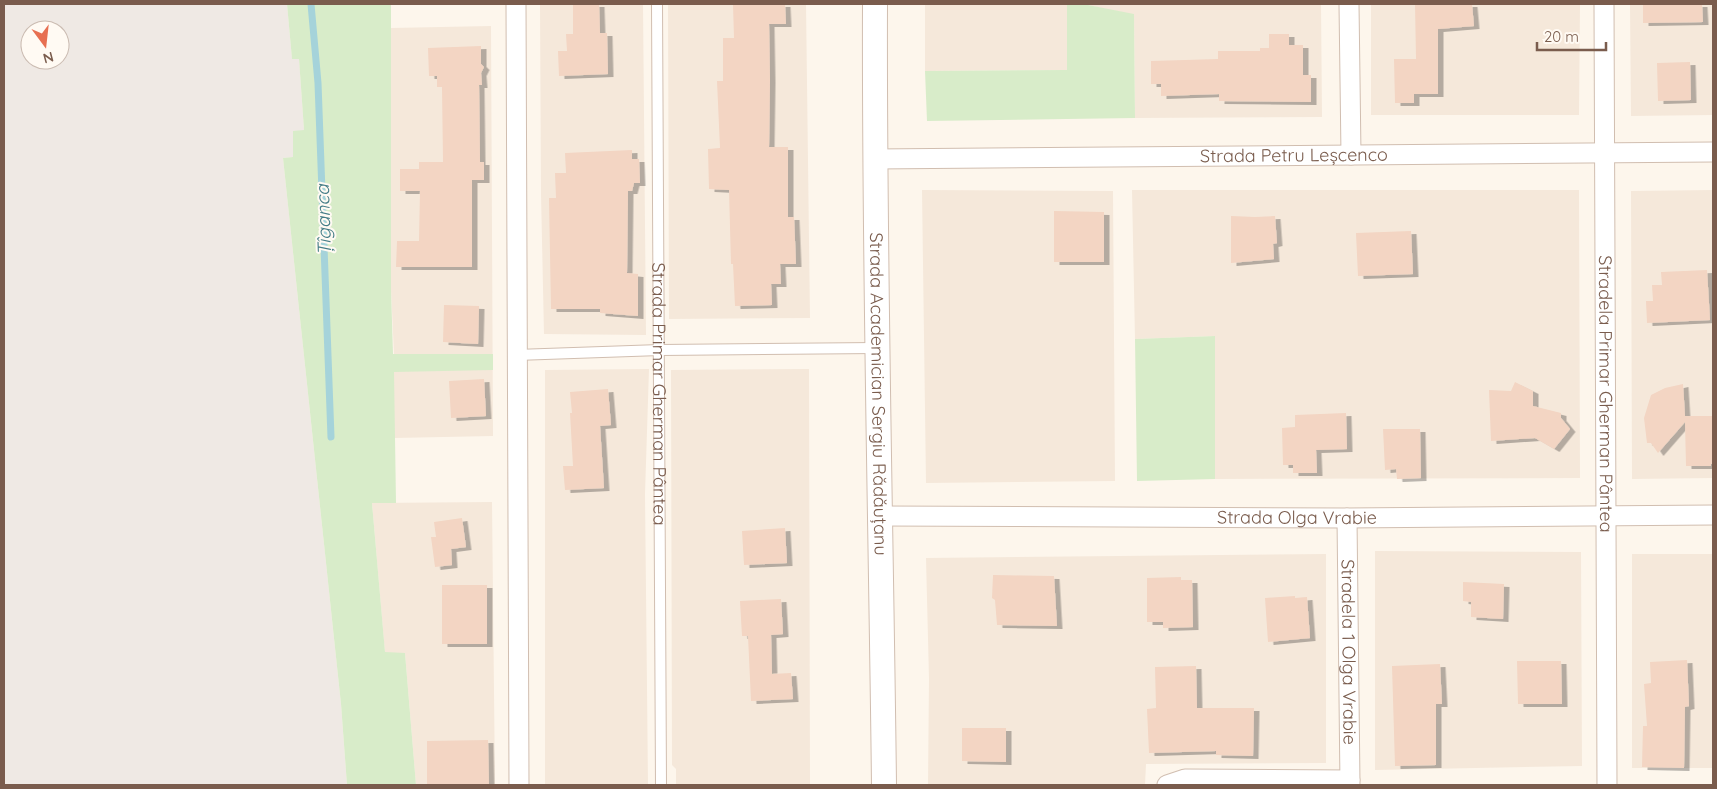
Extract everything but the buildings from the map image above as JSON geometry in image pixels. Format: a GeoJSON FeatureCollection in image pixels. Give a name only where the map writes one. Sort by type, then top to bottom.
{"type":"FeatureCollection","features":[{"type":"Feature","properties":{"kind":"street"},"geometry":{"type":"LineString","coordinates":[[516,4],[519,785]]}},
{"type":"Feature","properties":{"kind":"street","name":"Strada Academician Sergiu Rădăuțanu"},"geometry":{"type":"LineString","coordinates":[[875,4],[875,159],[884,785]]}},
{"type":"Feature","properties":{"kind":"street"},"geometry":{"type":"LineString","coordinates":[[1349,4],[1351,155]]}},
{"type":"Feature","properties":{"kind":"street","name":"Stradela Primar Gherman Pântea"},"geometry":{"type":"LineString","coordinates":[[1604,4],[1607,785]]}},
{"type":"Feature","properties":{"kind":"street","name":"Strada Petru Leșcenco"},"geometry":{"type":"LineString","coordinates":[[875,159],[1713,152]]}},
{"type":"Feature","properties":{"kind":"street","name":"Strada Olga Vrabie"},"geometry":{"type":"LineString","coordinates":[[881,516],[1347,518],[1713,515]]}},
{"type":"Feature","properties":{"kind":"street","name":"Stradela 1 Olga Vrabie"},"geometry":{"type":"LineString","coordinates":[[1347,518],[1350,782]]}},
{"type":"Feature","properties":{"kind":"street"},"geometry":{"type":"LineString","coordinates":[[1167,785],[1185,779],[1350,782]]}},
{"type":"Feature","properties":{"kind":"lane","name":"Strada Primar Gherman Pântea"},"geometry":{"type":"LineString","coordinates":[[657,4],[662,785]]}},
{"type":"Feature","properties":{"kind":"lane"},"geometry":{"type":"LineString","coordinates":[[516,355],[660,350],[878,348]]}},
{"type":"Feature","properties":{"kind":"shaded area"},"geometry":{"type":"Polygon","coordinates":[[[4,4],[287,4],[292,58],[299,58],[304,130],[293,157],[283,158],[341,704],[347,785],[4,785],[4,4]]]}},
{"type":"Feature","properties":{"kind":"shaded area"},"geometry":{"type":"Polygon","coordinates":[[[540,4],[643,4],[646,335],[544,334],[540,4]]]}},
{"type":"Feature","properties":{"kind":"shaded area"},"geometry":{"type":"Polygon","coordinates":[[[668,4],[806,4],[810,318],[669,319],[668,4]]]}},
{"type":"Feature","properties":{"kind":"shaded area"},"geometry":{"type":"Polygon","coordinates":[[[925,4],[1067,4],[1067,70],[925,71],[925,4]]]}},
{"type":"Feature","properties":{"kind":"shaded area"},"geometry":{"type":"Polygon","coordinates":[[[1083,4],[1321,4],[1322,117],[1135,118],[1134,15],[1083,4]]]}},
{"type":"Feature","properties":{"kind":"shaded area"},"geometry":{"type":"Polygon","coordinates":[[[1371,4],[1580,4],[1579,115],[1371,115],[1371,4]]]}},
{"type":"Feature","properties":{"kind":"shaded area"},"geometry":{"type":"Polygon","coordinates":[[[1630,4],[1713,4],[1713,115],[1631,116],[1630,4]]]}},
{"type":"Feature","properties":{"kind":"shaded area"},"geometry":{"type":"Polygon","coordinates":[[[491,26],[493,436],[394,438],[394,354],[391,289],[391,28],[491,26]]]}},
{"type":"Feature","properties":{"kind":"shaded area"},"geometry":{"type":"Polygon","coordinates":[[[922,190],[1113,191],[1115,481],[926,483],[922,190]]]}},
{"type":"Feature","properties":{"kind":"shaded area"},"geometry":{"type":"Polygon","coordinates":[[[1132,190],[1579,190],[1580,478],[1215,479],[1215,336],[1135,339],[1132,190]]]}},
{"type":"Feature","properties":{"kind":"shaded area"},"geometry":{"type":"Polygon","coordinates":[[[1713,190],[1713,478],[1632,479],[1631,191],[1713,190]]]}},
{"type":"Feature","properties":{"kind":"shaded area"},"geometry":{"type":"Polygon","coordinates":[[[649,369],[645,494],[648,785],[545,785],[545,370],[649,369]]]}},
{"type":"Feature","properties":{"kind":"shaded area"},"geometry":{"type":"Polygon","coordinates":[[[809,369],[810,785],[676,785],[676,769],[672,765],[671,370],[809,369]]]}},
{"type":"Feature","properties":{"kind":"shaded area"},"geometry":{"type":"Polygon","coordinates":[[[492,502],[495,785],[416,785],[405,653],[385,653],[372,503],[492,502]]]}},
{"type":"Feature","properties":{"kind":"shaded area"},"geometry":{"type":"Polygon","coordinates":[[[1375,551],[1581,552],[1582,766],[1375,770],[1375,551]]]}},
{"type":"Feature","properties":{"kind":"shaded area"},"geometry":{"type":"Polygon","coordinates":[[[1326,554],[1326,763],[1146,764],[1145,785],[928,785],[929,679],[926,558],[1326,554]]]}},
{"type":"Feature","properties":{"kind":"shaded area"},"geometry":{"type":"Polygon","coordinates":[[[1632,554],[1713,554],[1713,768],[1632,768],[1632,554]]]}},
{"type":"Feature","properties":{"kind":"green space"},"geometry":{"type":"Polygon","coordinates":[[[287,4],[391,4],[391,289],[393,354],[493,354],[493,370],[394,372],[396,503],[372,503],[385,652],[405,653],[416,785],[347,785],[341,704],[283,158],[293,157],[293,131],[304,130],[299,59],[292,59],[287,4]]]}},
{"type":"Feature","properties":{"kind":"green space"},"geometry":{"type":"Polygon","coordinates":[[[1067,4],[1083,4],[1134,14],[1135,118],[927,121],[925,71],[1067,70],[1067,4]]]}},
{"type":"Feature","properties":{"kind":"green space"},"geometry":{"type":"Polygon","coordinates":[[[1215,336],[1215,479],[1137,481],[1135,339],[1215,336]]]}},
{"type":"Feature","properties":{"kind":"waterway","name":"Țîganca"},"geometry":{"type":"LineString","coordinates":[[311,4],[318,83],[331,437]]}}]}
